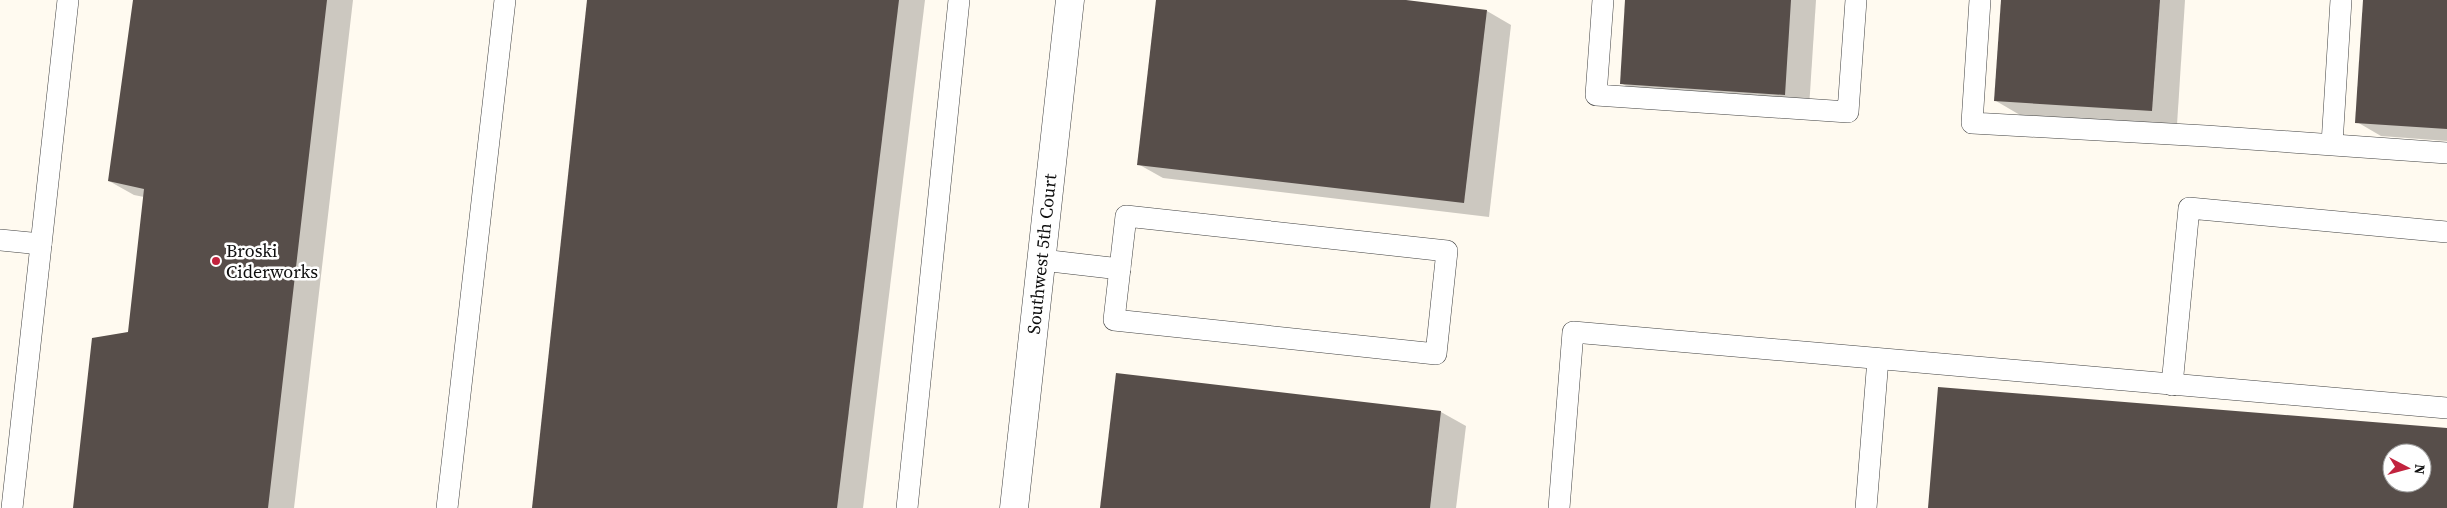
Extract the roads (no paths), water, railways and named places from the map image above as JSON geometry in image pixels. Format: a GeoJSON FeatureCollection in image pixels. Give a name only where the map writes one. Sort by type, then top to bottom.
{"type":"FeatureCollection","features":[{"type":"Feature","properties":{"kind":"street","name":"Southwest 5th Court"},"geometry":{"type":"LineString","coordinates":[[1014,508],[1070,0]]}},
{"type":"Feature","properties":{"kind":"lane"},"geometry":{"type":"LineString","coordinates":[[12,508],[68,0]]}},
{"type":"Feature","properties":{"kind":"lane"},"geometry":{"type":"LineString","coordinates":[[447,508],[505,0]]}},
{"type":"Feature","properties":{"kind":"lane"},"geometry":{"type":"LineString","coordinates":[[907,508],[959,0]]}},
{"type":"Feature","properties":{"kind":"lane"},"geometry":{"type":"LineString","coordinates":[[1603,0],[1596,95],[1848,112],[1856,0]]}},
{"type":"Feature","properties":{"kind":"lane"},"geometry":{"type":"LineString","coordinates":[[1980,0],[1972,123],[2332,144],[2447,153]]}},
{"type":"Feature","properties":{"kind":"lane"},"geometry":{"type":"LineString","coordinates":[[2332,144],[2341,0]]}},
{"type":"Feature","properties":{"kind":"lane"},"geometry":{"type":"LineString","coordinates":[[2172,385],[2188,208],[2447,232]]}},
{"type":"Feature","properties":{"kind":"lane"},"geometry":{"type":"LineString","coordinates":[[1126,216],[1447,252],[1436,354],[1114,320],[1120,269],[1126,216]]}},
{"type":"Feature","properties":{"kind":"lane"},"geometry":{"type":"LineString","coordinates":[[0,240],[41,244]]}},
{"type":"Feature","properties":{"kind":"lane"},"geometry":{"type":"LineString","coordinates":[[1042,260],[1120,269]]}},
{"type":"Feature","properties":{"kind":"lane"},"geometry":{"type":"LineString","coordinates":[[1559,508],[1573,332],[2447,408]]}},
{"type":"Feature","properties":{"kind":"lane"},"geometry":{"type":"LineString","coordinates":[[1866,508],[1878,359]]}},
{"type":"Feature","properties":{"kind":"place","name":"Broski Ciderworks"},"geometry":{"type":"Point","coordinates":[216,261]}}]}
